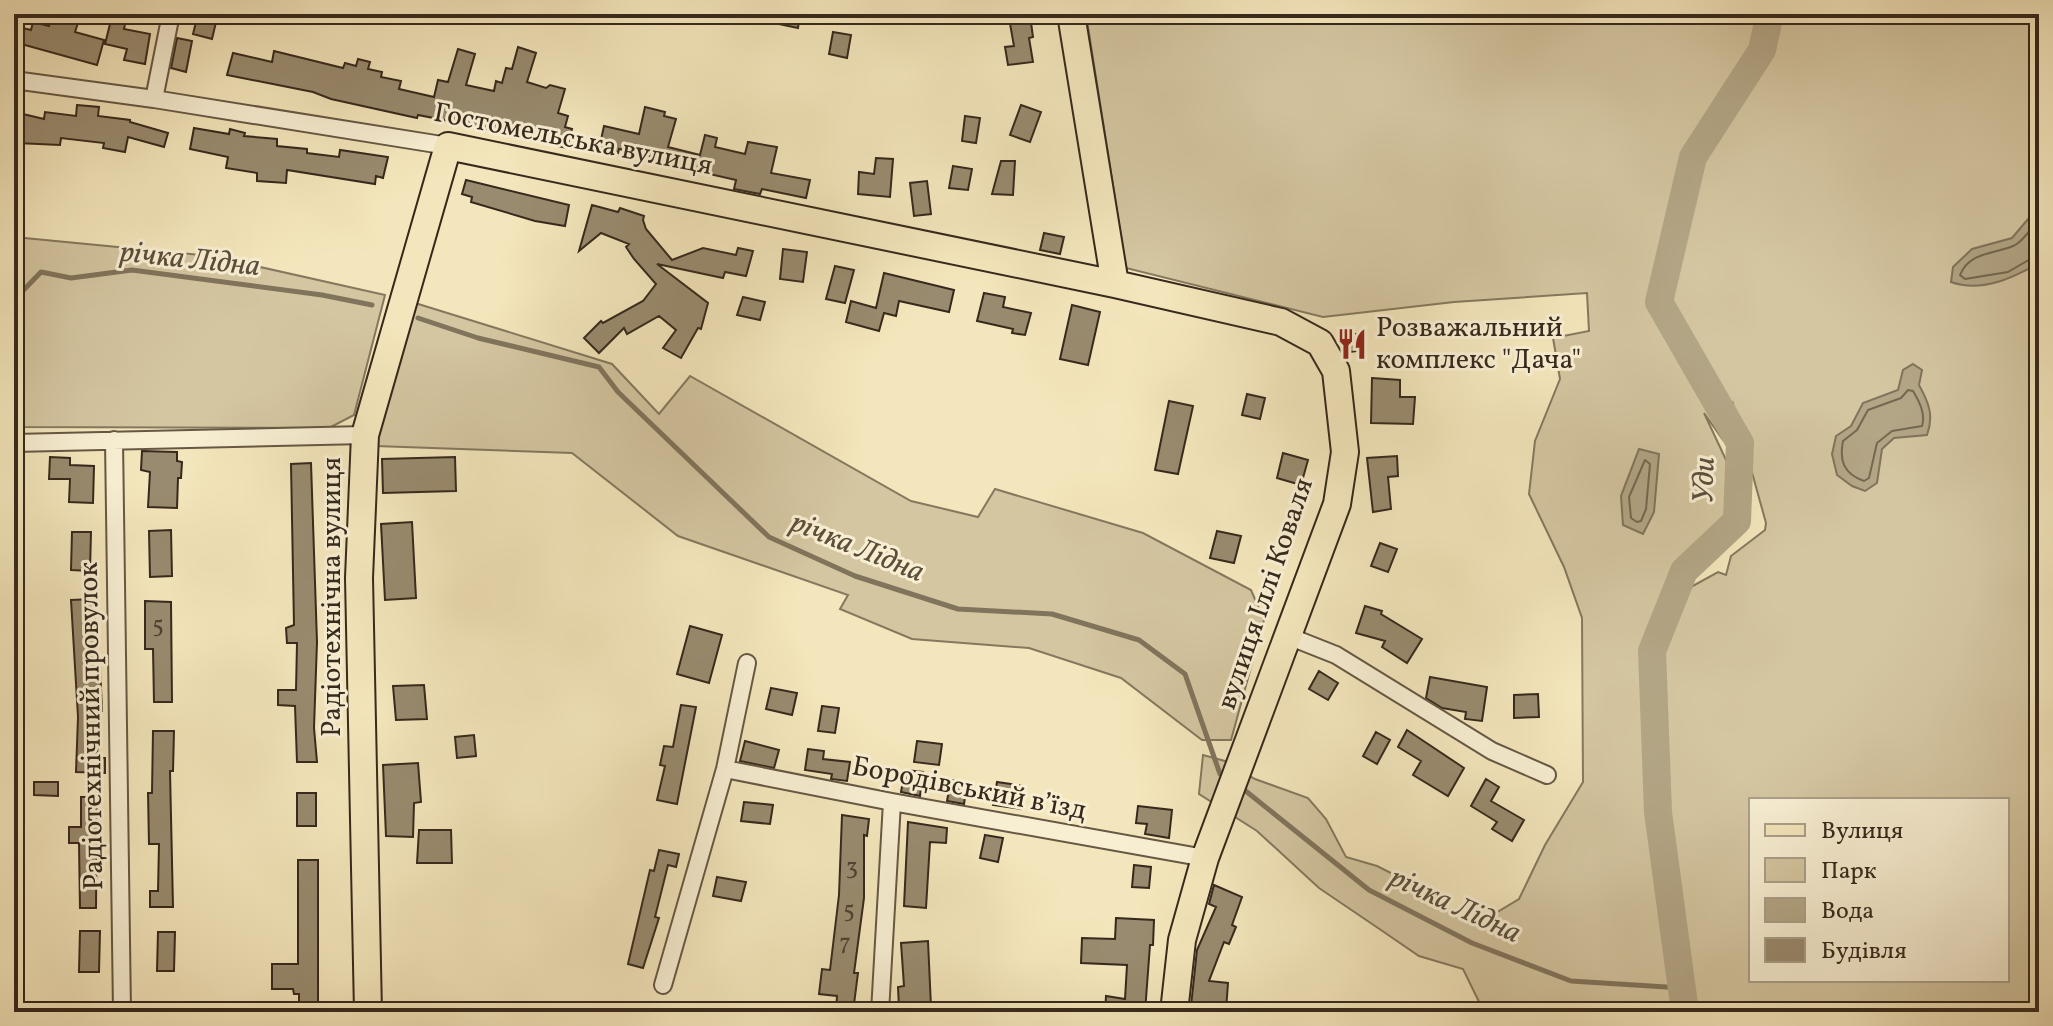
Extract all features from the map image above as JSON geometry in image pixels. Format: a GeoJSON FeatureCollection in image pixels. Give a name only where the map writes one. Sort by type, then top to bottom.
{"type":"FeatureCollection","features":[{"type":"Feature","properties":{"kind":"main road"},"geometry":{"type":"LineString","coordinates":[[1071,14],[1115,284]]}},
{"type":"Feature","properties":{"kind":"main road","name":"Гостомельська вулиця"},"geometry":{"type":"LineString","coordinates":[[448,146],[1115,284]]}},
{"type":"Feature","properties":{"kind":"main road","name":"Радіотехнічна вулиця"},"geometry":{"type":"LineString","coordinates":[[368,1012],[359,578],[365,435],[448,146]]}},
{"type":"Feature","properties":{"kind":"main road","name":"вулиця Іллі Коваля"},"geometry":{"type":"LineString","coordinates":[[1115,284],[1281,322],[1320,343],[1336,371],[1345,452],[1337,504],[1205,858],[1182,940],[1174,1012]]}},
{"type":"Feature","properties":{"kind":"street"},"geometry":{"type":"LineString","coordinates":[[154,99],[171,14]]}},
{"type":"Feature","properties":{"kind":"street","name":"Гостомельська вулиця"},"geometry":{"type":"LineString","coordinates":[[14,80],[448,146]]}},
{"type":"Feature","properties":{"kind":"street"},"geometry":{"type":"LineString","coordinates":[[14,443],[365,435]]}},
{"type":"Feature","properties":{"kind":"street","name":"Радіотехнічний провулок"},"geometry":{"type":"LineString","coordinates":[[114,440],[122,1012]]}},
{"type":"Feature","properties":{"kind":"street"},"geometry":{"type":"LineString","coordinates":[[1288,636],[1336,655],[1492,751],[1547,775]]}},
{"type":"Feature","properties":{"kind":"street"},"geometry":{"type":"LineString","coordinates":[[663,985],[725,769],[747,663]]}},
{"type":"Feature","properties":{"kind":"street","name":"Бородівський в’їзд"},"geometry":{"type":"LineString","coordinates":[[725,769],[1205,858]]}},
{"type":"Feature","properties":{"kind":"street"},"geometry":{"type":"LineString","coordinates":[[880,1012],[892,802]]}},
{"type":"Feature","properties":{"kind":"green space"},"geometry":{"type":"Polygon","coordinates":[[[1086,14],[2039,14],[2039,1012],[1691,1012],[1666,819],[1660,663],[1665,641],[1689,588],[1718,572],[1726,575],[1731,556],[1765,530],[1766,523],[1733,404],[1723,440],[1704,413],[1727,462],[1725,523],[1684,571],[1646,665],[1658,854],[1678,1012],[1484,1012],[1463,969],[1419,956],[1319,888],[1257,831],[1199,794],[1203,755],[1225,761],[1255,779],[1308,798],[1326,819],[1346,857],[1377,866],[1411,883],[1435,907],[1489,917],[1519,899],[1545,845],[1583,782],[1582,618],[1564,567],[1529,494],[1535,441],[1560,379],[1553,338],[1589,331],[1587,293],[1454,302],[1323,317],[1126,268],[1086,14]]]}},
{"type":"Feature","properties":{"kind":"green space"},"geometry":{"type":"Polygon","coordinates":[[[14,237],[211,256],[385,295],[354,415],[329,428],[14,427],[14,237]]]}},
{"type":"Feature","properties":{"kind":"green space"},"geometry":{"type":"Polygon","coordinates":[[[415,303],[612,364],[659,414],[690,376],[911,501],[978,517],[995,489],[1143,533],[1251,590],[1264,620],[1231,740],[1202,740],[1121,678],[1029,648],[912,639],[840,609],[848,595],[678,536],[572,453],[376,446],[415,303]]]}},
{"type":"Feature","properties":{"kind":"water"},"geometry":{"type":"Polygon","coordinates":[[[2039,206],[2039,263],[2008,279],[1985,285],[1951,282],[1953,267],[1972,249],[2012,238],[2039,206]]]}},
{"type":"Feature","properties":{"kind":"water"},"geometry":{"type":"Polygon","coordinates":[[[1913,364],[1922,370],[1919,385],[1930,416],[1927,435],[1894,438],[1882,449],[1877,483],[1865,491],[1852,486],[1837,475],[1832,454],[1836,436],[1851,426],[1863,403],[1898,390],[1903,370],[1913,364]]]}},
{"type":"Feature","properties":{"kind":"water"},"geometry":{"type":"Polygon","coordinates":[[[1639,449],[1659,454],[1654,512],[1643,534],[1623,525],[1621,496],[1639,449]]]}},
{"type":"Feature","properties":{"kind":"building"},"geometry":{"type":"Polygon","coordinates":[[[52,14],[81,14],[75,32],[104,40],[97,65],[14,42],[14,26],[31,30],[33,22],[49,26],[52,14]]]}},
{"type":"Feature","properties":{"kind":"building"},"geometry":{"type":"Polygon","coordinates":[[[198,14],[217,18],[212,39],[193,34],[198,14]]]}},
{"type":"Feature","properties":{"kind":"building"},"geometry":{"type":"Polygon","coordinates":[[[761,14],[800,14],[798,28],[760,20],[761,14]]]}},
{"type":"Feature","properties":{"kind":"building"},"geometry":{"type":"Polygon","coordinates":[[[1030,15],[1033,37],[1029,38],[1033,62],[1008,65],[1005,47],[1014,46],[1009,18],[1030,15]]]}},
{"type":"Feature","properties":{"kind":"building"},"geometry":{"type":"Polygon","coordinates":[[[111,20],[125,24],[124,29],[150,34],[145,64],[124,60],[127,49],[105,44],[111,20]]]}},
{"type":"Feature","properties":{"kind":"building"},"geometry":{"type":"Polygon","coordinates":[[[833,32],[851,35],[847,58],[829,54],[833,32]]]}},
{"type":"Feature","properties":{"kind":"building"},"geometry":{"type":"Polygon","coordinates":[[[177,38],[192,41],[186,72],[171,68],[177,38]]]}},
{"type":"Feature","properties":{"kind":"building"},"geometry":{"type":"Polygon","coordinates":[[[518,47],[536,53],[527,82],[546,88],[550,85],[565,89],[558,113],[568,116],[565,127],[572,129],[567,148],[227,75],[233,53],[272,62],[274,51],[343,68],[345,63],[356,66],[358,59],[370,62],[368,69],[382,72],[381,77],[401,81],[399,89],[434,97],[438,80],[448,82],[458,49],[475,54],[466,85],[494,91],[496,81],[502,83],[506,68],[512,69],[518,47]]]}},
{"type":"Feature","properties":{"kind":"building"},"geometry":{"type":"Polygon","coordinates":[[[77,105],[99,107],[98,116],[130,120],[168,133],[164,147],[128,137],[125,152],[103,148],[104,143],[61,138],[60,145],[17,143],[14,107],[23,114],[44,119],[45,112],[76,116],[77,105]]]}},
{"type":"Feature","properties":{"kind":"building"},"geometry":{"type":"Polygon","coordinates":[[[1021,105],[1041,112],[1030,142],[1010,135],[1021,105]]]}},
{"type":"Feature","properties":{"kind":"building"},"geometry":{"type":"Polygon","coordinates":[[[645,107],[665,112],[664,116],[676,119],[668,147],[700,155],[705,135],[717,138],[715,147],[745,154],[748,142],[777,147],[771,173],[810,180],[806,198],[762,189],[760,194],[734,189],[736,180],[670,165],[671,161],[619,149],[618,153],[599,149],[604,126],[639,134],[645,107]]]}},
{"type":"Feature","properties":{"kind":"building"},"geometry":{"type":"Polygon","coordinates":[[[965,116],[980,118],[976,143],[962,141],[965,116]]]}},
{"type":"Feature","properties":{"kind":"building"},"geometry":{"type":"Polygon","coordinates":[[[194,128],[229,134],[230,129],[245,133],[244,136],[277,139],[277,146],[307,149],[307,153],[339,157],[340,150],[388,157],[383,178],[376,176],[375,184],[287,170],[286,183],[257,181],[257,173],[226,168],[228,157],[190,149],[194,128]]]}},
{"type":"Feature","properties":{"kind":"building"},"geometry":{"type":"Polygon","coordinates":[[[876,158],[893,159],[890,197],[858,194],[859,172],[874,174],[876,158]]]}},
{"type":"Feature","properties":{"kind":"building"},"geometry":{"type":"Polygon","coordinates":[[[1001,161],[1015,161],[1013,195],[992,194],[1001,161]]]}},
{"type":"Feature","properties":{"kind":"building"},"geometry":{"type":"Polygon","coordinates":[[[953,166],[972,169],[968,190],[949,188],[953,166]]]}},
{"type":"Feature","properties":{"kind":"building"},"geometry":{"type":"Polygon","coordinates":[[[466,180],[569,205],[565,226],[535,221],[471,202],[472,197],[462,194],[466,180]]]}},
{"type":"Feature","properties":{"kind":"building"},"geometry":{"type":"Polygon","coordinates":[[[927,181],[931,214],[914,216],[910,183],[927,181]]]}},
{"type":"Feature","properties":{"kind":"building"},"geometry":{"type":"Polygon","coordinates":[[[592,205],[618,212],[620,208],[644,216],[646,229],[672,260],[703,248],[736,255],[738,248],[753,251],[746,276],[725,272],[723,278],[657,264],[708,303],[701,329],[698,328],[681,358],[663,348],[676,330],[659,316],[627,334],[624,328],[599,353],[584,338],[601,321],[603,323],[643,301],[656,284],[634,259],[626,247],[629,244],[601,233],[579,251],[592,205]]]}},
{"type":"Feature","properties":{"kind":"building"},"geometry":{"type":"Polygon","coordinates":[[[1044,233],[1064,237],[1060,254],[1040,250],[1044,233]]]}},
{"type":"Feature","properties":{"kind":"building"},"geometry":{"type":"Polygon","coordinates":[[[783,249],[807,252],[803,282],[780,279],[783,249]]]}},
{"type":"Feature","properties":{"kind":"building"},"geometry":{"type":"Polygon","coordinates":[[[835,266],[854,270],[845,303],[826,299],[835,266]]]}},
{"type":"Feature","properties":{"kind":"building"},"geometry":{"type":"Polygon","coordinates":[[[884,273],[954,290],[949,312],[899,301],[896,316],[884,313],[879,331],[846,322],[851,301],[876,308],[884,273]]]}},
{"type":"Feature","properties":{"kind":"building"},"geometry":{"type":"Polygon","coordinates":[[[984,293],[1005,297],[1003,307],[1031,313],[1025,335],[977,321],[984,293]]]}},
{"type":"Feature","properties":{"kind":"building"},"geometry":{"type":"Polygon","coordinates":[[[743,297],[765,302],[760,320],[737,315],[743,297]]]}},
{"type":"Feature","properties":{"kind":"building"},"geometry":{"type":"Polygon","coordinates":[[[1072,305],[1100,312],[1088,365],[1060,359],[1072,305]]]}},
{"type":"Feature","properties":{"kind":"building","name":"Розважальний комплекс \"Дача\""},"geometry":{"type":"Polygon","coordinates":[[[1362,333],[1364,350],[1344,353],[1339,337],[1362,333]]]}},
{"type":"Feature","properties":{"kind":"building"},"geometry":{"type":"Polygon","coordinates":[[[1372,378],[1400,380],[1400,397],[1415,397],[1413,424],[1371,423],[1372,378]]]}},
{"type":"Feature","properties":{"kind":"building"},"geometry":{"type":"Polygon","coordinates":[[[1247,394],[1265,398],[1260,419],[1242,415],[1247,394]]]}},
{"type":"Feature","properties":{"kind":"building"},"geometry":{"type":"Polygon","coordinates":[[[1169,401],[1193,406],[1178,474],[1155,470],[1169,401]]]}},
{"type":"Feature","properties":{"kind":"building"},"geometry":{"type":"Polygon","coordinates":[[[142,451],[177,452],[177,461],[182,462],[177,508],[148,507],[150,472],[141,470],[142,451]]]}},
{"type":"Feature","properties":{"kind":"building"},"geometry":{"type":"Polygon","coordinates":[[[1283,453],[1308,460],[1301,485],[1277,478],[1283,453]]]}},
{"type":"Feature","properties":{"kind":"building"},"geometry":{"type":"Polygon","coordinates":[[[1397,456],[1398,476],[1388,477],[1391,509],[1373,512],[1367,458],[1397,456]]]}},
{"type":"Feature","properties":{"kind":"building"},"geometry":{"type":"Polygon","coordinates":[[[50,457],[70,458],[70,465],[94,466],[93,503],[69,502],[70,479],[49,479],[50,457]]]}},
{"type":"Feature","properties":{"kind":"building"},"geometry":{"type":"Polygon","coordinates":[[[455,457],[456,491],[383,493],[382,459],[455,457]]]}},
{"type":"Feature","properties":{"kind":"building"},"geometry":{"type":"Polygon","coordinates":[[[311,463],[317,642],[314,728],[317,762],[297,762],[295,706],[278,705],[278,690],[296,690],[297,643],[287,643],[286,628],[294,625],[291,464],[311,463]]]}},
{"type":"Feature","properties":{"kind":"building"},"geometry":{"type":"Polygon","coordinates":[[[412,522],[416,598],[385,600],[381,524],[412,522]]]}},
{"type":"Feature","properties":{"kind":"building"},"geometry":{"type":"Polygon","coordinates":[[[171,530],[172,576],[150,577],[149,531],[171,530]]]}},
{"type":"Feature","properties":{"kind":"building"},"geometry":{"type":"Polygon","coordinates":[[[1217,531],[1241,536],[1234,563],[1210,558],[1217,531]]]}},
{"type":"Feature","properties":{"kind":"building"},"geometry":{"type":"Polygon","coordinates":[[[72,532],[91,532],[90,571],[71,570],[72,532]]]}},
{"type":"Feature","properties":{"kind":"building"},"geometry":{"type":"Polygon","coordinates":[[[1380,543],[1397,549],[1388,572],[1371,566],[1380,543]]]}},
{"type":"Feature","properties":{"kind":"building"},"geometry":{"type":"Polygon","coordinates":[[[94,599],[96,665],[100,665],[102,711],[99,711],[97,758],[105,758],[105,773],[76,772],[78,717],[71,600],[94,599]]]}},
{"type":"Feature","properties":{"kind":"building"},"geometry":{"type":"Polygon","coordinates":[[[145,601],[171,602],[172,702],[154,702],[153,649],[145,649],[145,601]]]}},
{"type":"Feature","properties":{"kind":"building"},"geometry":{"type":"Polygon","coordinates":[[[1365,606],[1382,611],[1381,614],[1422,639],[1407,663],[1382,647],[1385,641],[1356,633],[1365,606]]]}},
{"type":"Feature","properties":{"kind":"building"},"geometry":{"type":"Polygon","coordinates":[[[690,626],[722,635],[709,683],[677,674],[690,626]]]}},
{"type":"Feature","properties":{"kind":"building"},"geometry":{"type":"Polygon","coordinates":[[[1319,671],[1338,683],[1328,700],[1309,689],[1319,671]]]}},
{"type":"Feature","properties":{"kind":"building"},"geometry":{"type":"Polygon","coordinates":[[[1430,677],[1487,687],[1482,721],[1465,719],[1466,712],[1442,708],[1426,698],[1430,677]]]}},
{"type":"Feature","properties":{"kind":"building"},"geometry":{"type":"Polygon","coordinates":[[[424,685],[427,719],[396,720],[393,686],[424,685]]]}},
{"type":"Feature","properties":{"kind":"building"},"geometry":{"type":"Polygon","coordinates":[[[771,688],[797,693],[792,715],[766,709],[771,688]]]}},
{"type":"Feature","properties":{"kind":"building"},"geometry":{"type":"Polygon","coordinates":[[[1538,694],[1539,717],[1514,718],[1514,695],[1538,694]]]}},
{"type":"Feature","properties":{"kind":"building"},"geometry":{"type":"Polygon","coordinates":[[[681,705],[696,707],[677,804],[657,800],[665,766],[660,765],[664,746],[673,747],[681,705]]]}},
{"type":"Feature","properties":{"kind":"building"},"geometry":{"type":"Polygon","coordinates":[[[822,706],[839,708],[835,733],[818,731],[822,706]]]}},
{"type":"Feature","properties":{"kind":"building"},"geometry":{"type":"Polygon","coordinates":[[[1407,730],[1464,768],[1448,796],[1413,775],[1421,761],[1398,747],[1407,730]]]}},
{"type":"Feature","properties":{"kind":"building"},"geometry":{"type":"Polygon","coordinates":[[[153,731],[174,731],[173,771],[170,771],[173,907],[150,907],[150,891],[158,891],[159,844],[149,844],[148,793],[152,793],[153,731]]]}},
{"type":"Feature","properties":{"kind":"building"},"geometry":{"type":"Polygon","coordinates":[[[1376,732],[1390,740],[1377,764],[1363,756],[1376,732]]]}},
{"type":"Feature","properties":{"kind":"building"},"geometry":{"type":"Polygon","coordinates":[[[474,735],[476,756],[457,758],[455,737],[474,735]]]}},
{"type":"Feature","properties":{"kind":"building"},"geometry":{"type":"Polygon","coordinates":[[[745,741],[779,750],[774,768],[740,761],[745,741]]]}},
{"type":"Feature","properties":{"kind":"building"},"geometry":{"type":"Polygon","coordinates":[[[917,741],[942,744],[939,765],[914,762],[917,741]]]}},
{"type":"Feature","properties":{"kind":"building"},"geometry":{"type":"Polygon","coordinates":[[[808,749],[824,751],[823,759],[850,762],[847,781],[831,779],[832,774],[805,770],[808,749]]]}},
{"type":"Feature","properties":{"kind":"building"},"geometry":{"type":"Polygon","coordinates":[[[418,763],[421,802],[414,803],[413,837],[386,836],[383,765],[418,763]]]}},
{"type":"Feature","properties":{"kind":"building"},"geometry":{"type":"Polygon","coordinates":[[[905,770],[923,772],[920,796],[901,792],[905,770]]]}},
{"type":"Feature","properties":{"kind":"building"},"geometry":{"type":"Polygon","coordinates":[[[1486,779],[1499,787],[1491,801],[1524,820],[1512,841],[1492,829],[1497,822],[1471,806],[1486,779]]]}},
{"type":"Feature","properties":{"kind":"building"},"geometry":{"type":"Polygon","coordinates":[[[951,780],[967,784],[964,804],[947,801],[951,780]]]}},
{"type":"Feature","properties":{"kind":"building"},"geometry":{"type":"Polygon","coordinates":[[[34,782],[58,782],[58,796],[34,795],[34,782]]]}},
{"type":"Feature","properties":{"kind":"building"},"geometry":{"type":"Polygon","coordinates":[[[997,782],[1024,786],[1021,809],[993,805],[997,782]]]}},
{"type":"Feature","properties":{"kind":"building"},"geometry":{"type":"Polygon","coordinates":[[[297,793],[316,793],[316,826],[297,826],[297,793]]]}},
{"type":"Feature","properties":{"kind":"building"},"geometry":{"type":"Polygon","coordinates":[[[81,797],[97,797],[96,908],[80,908],[79,843],[69,843],[69,827],[81,827],[81,797]]]}},
{"type":"Feature","properties":{"kind":"building"},"geometry":{"type":"Polygon","coordinates":[[[744,802],[773,805],[770,824],[741,821],[744,802]]]}},
{"type":"Feature","properties":{"kind":"building"},"geometry":{"type":"Polygon","coordinates":[[[1138,806],[1172,810],[1169,838],[1145,834],[1147,824],[1136,823],[1138,806]]]}},
{"type":"Feature","properties":{"kind":"building"},"geometry":{"type":"Polygon","coordinates":[[[842,815],[869,819],[867,836],[864,835],[864,898],[854,973],[858,973],[853,1012],[836,1012],[837,996],[819,994],[822,969],[830,970],[839,895],[842,815]]]}},
{"type":"Feature","properties":{"kind":"building"},"geometry":{"type":"Polygon","coordinates":[[[908,822],[947,828],[946,843],[930,842],[926,908],[904,906],[908,822]]]}},
{"type":"Feature","properties":{"kind":"building"},"geometry":{"type":"Polygon","coordinates":[[[419,830],[451,830],[452,863],[417,863],[419,830]]]}},
{"type":"Feature","properties":{"kind":"building"},"geometry":{"type":"Polygon","coordinates":[[[985,835],[1003,838],[998,862],[980,858],[985,835]]]}},
{"type":"Feature","properties":{"kind":"building"},"geometry":{"type":"Polygon","coordinates":[[[659,850],[679,854],[676,867],[668,865],[655,917],[659,918],[643,968],[628,964],[650,870],[654,871],[659,850]]]}},
{"type":"Feature","properties":{"kind":"building"},"geometry":{"type":"Polygon","coordinates":[[[298,860],[318,860],[318,1012],[299,1012],[299,994],[294,994],[293,989],[272,989],[272,964],[298,964],[298,860]]]}},
{"type":"Feature","properties":{"kind":"building"},"geometry":{"type":"Polygon","coordinates":[[[1134,865],[1151,867],[1149,888],[1132,887],[1134,865]]]}},
{"type":"Feature","properties":{"kind":"building"},"geometry":{"type":"Polygon","coordinates":[[[717,877],[746,882],[741,901],[713,896],[717,877]]]}},
{"type":"Feature","properties":{"kind":"building"},"geometry":{"type":"Polygon","coordinates":[[[1214,885],[1242,897],[1232,925],[1236,927],[1229,944],[1224,942],[1209,981],[1228,983],[1226,1010],[1191,1006],[1197,950],[1216,907],[1209,904],[1214,885]]]}},
{"type":"Feature","properties":{"kind":"building"},"geometry":{"type":"Polygon","coordinates":[[[1116,918],[1154,920],[1145,1012],[1105,1012],[1106,996],[1125,999],[1127,965],[1081,963],[1082,938],[1115,939],[1116,918]]]}},
{"type":"Feature","properties":{"kind":"building"},"geometry":{"type":"Polygon","coordinates":[[[80,931],[100,931],[99,972],[79,972],[80,931]]]}},
{"type":"Feature","properties":{"kind":"building"},"geometry":{"type":"Polygon","coordinates":[[[158,932],[175,932],[174,971],[157,971],[158,932]]]}},
{"type":"Feature","properties":{"kind":"building"},"geometry":{"type":"Polygon","coordinates":[[[928,941],[931,1007],[899,1008],[898,987],[904,986],[901,943],[928,941]]]}},
{"type":"Feature","properties":{"kind":"waterway","name":"Уди"},"geometry":{"type":"LineString","coordinates":[[1685,1012],[1658,812],[1652,651],[1684,571],[1737,521],[1740,443],[1659,302],[1693,157],[1762,50],[1770,14]]}},
{"type":"Feature","properties":{"kind":"waterway","name":"річка Лідна"},"geometry":{"type":"LineString","coordinates":[[14,300],[41,272],[71,278],[132,270],[322,295],[372,305]]}},
{"type":"Feature","properties":{"kind":"waterway","name":"річка Лідна"},"geometry":{"type":"LineString","coordinates":[[418,318],[478,338],[599,367],[618,392],[769,537],[855,576],[958,609],[1052,614],[1139,640],[1185,674],[1220,774]]}},
{"type":"Feature","properties":{"kind":"waterway","name":"річка Лідна"},"geometry":{"type":"LineString","coordinates":[[1242,788],[1369,890],[1472,943],[1571,981],[1682,988]]}},
{"type":"Feature","properties":{"kind":"place","name":"Розважальний комплекс \"Дача\""},"geometry":{"type":"Point","coordinates":[1352,344]}}]}
